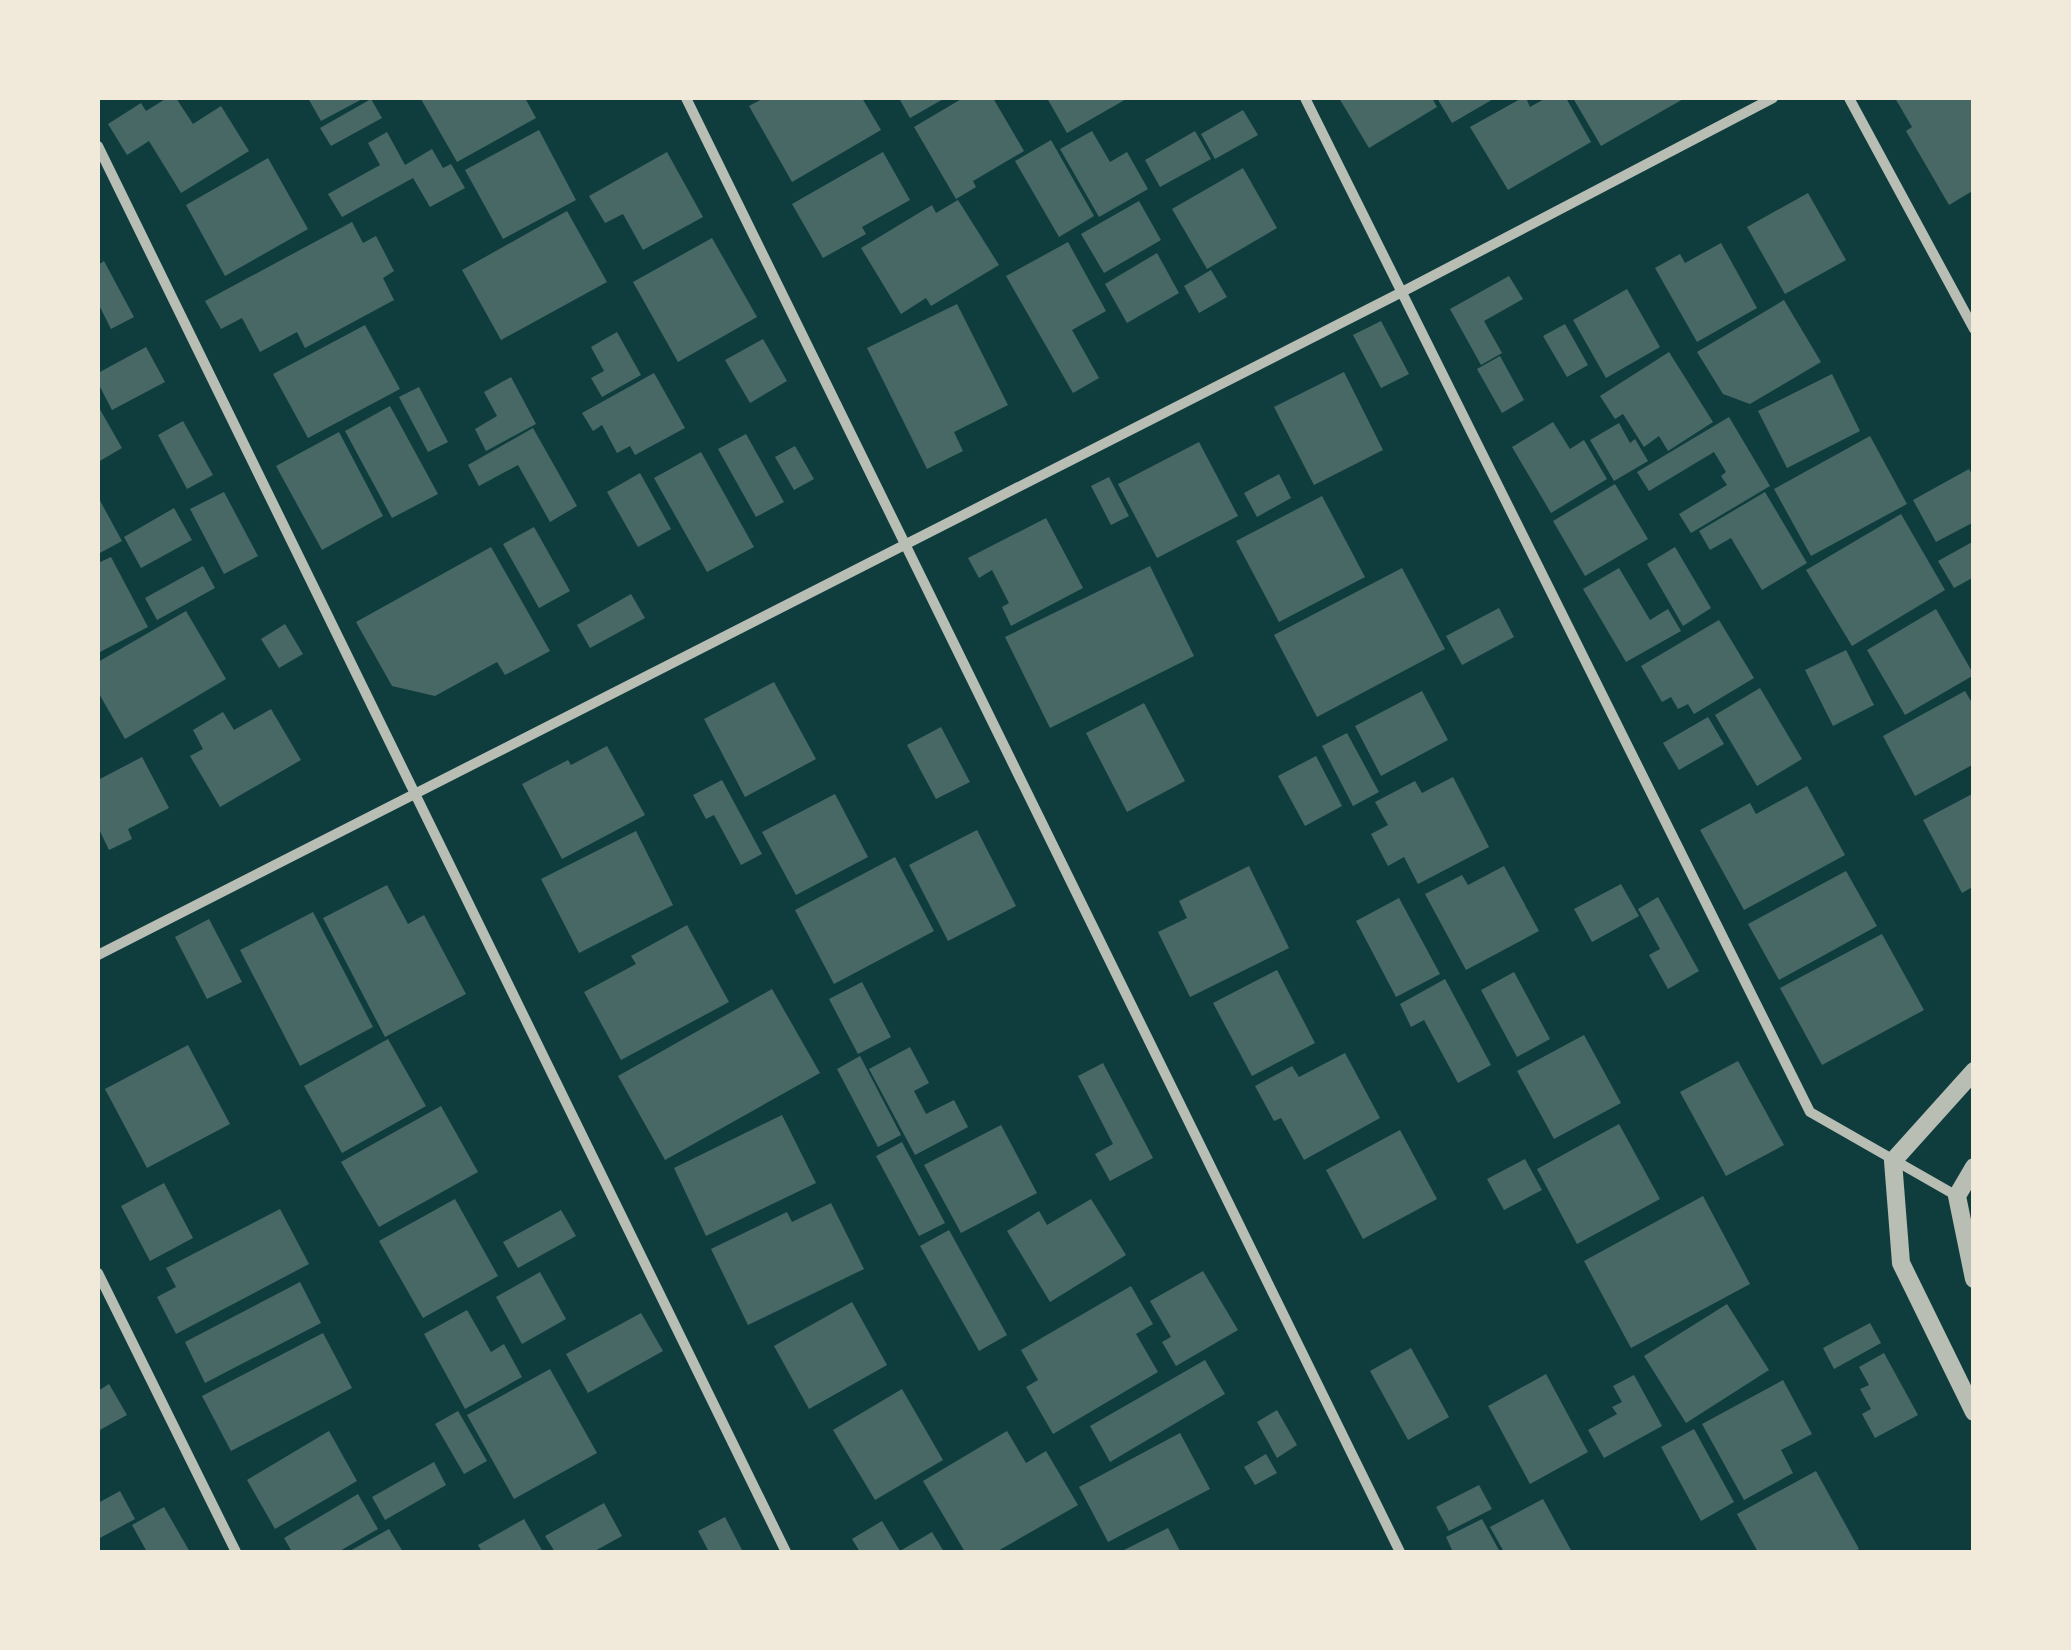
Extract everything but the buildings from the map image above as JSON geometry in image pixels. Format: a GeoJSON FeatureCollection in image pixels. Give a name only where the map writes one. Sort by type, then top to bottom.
{"type":"FeatureCollection","features":[{"type":"Feature","properties":{"kind":"street"},"geometry":{"type":"LineString","coordinates":[[686,98],[1400,1552]]}},
{"type":"Feature","properties":{"kind":"street"},"geometry":{"type":"LineString","coordinates":[[1306,98],[1810,1112],[1957,1196]]}},
{"type":"Feature","properties":{"kind":"street"},"geometry":{"type":"LineString","coordinates":[[98,955],[1400,293],[1773,98]]}},
{"type":"Feature","properties":{"kind":"street"},"geometry":{"type":"LineString","coordinates":[[1849,98],[1974,329]]}},
{"type":"Feature","properties":{"kind":"street"},"geometry":{"type":"LineString","coordinates":[[98,146],[786,1552]]}},
{"type":"Feature","properties":{"kind":"street"},"geometry":{"type":"LineString","coordinates":[[1974,1071],[1893,1161],[1902,1263],[1974,1412]]}},
{"type":"Feature","properties":{"kind":"street"},"geometry":{"type":"LineString","coordinates":[[1974,1167],[1957,1196],[1974,1279]]}},
{"type":"Feature","properties":{"kind":"street"},"geometry":{"type":"LineString","coordinates":[[98,1272],[236,1552]]}}]}
